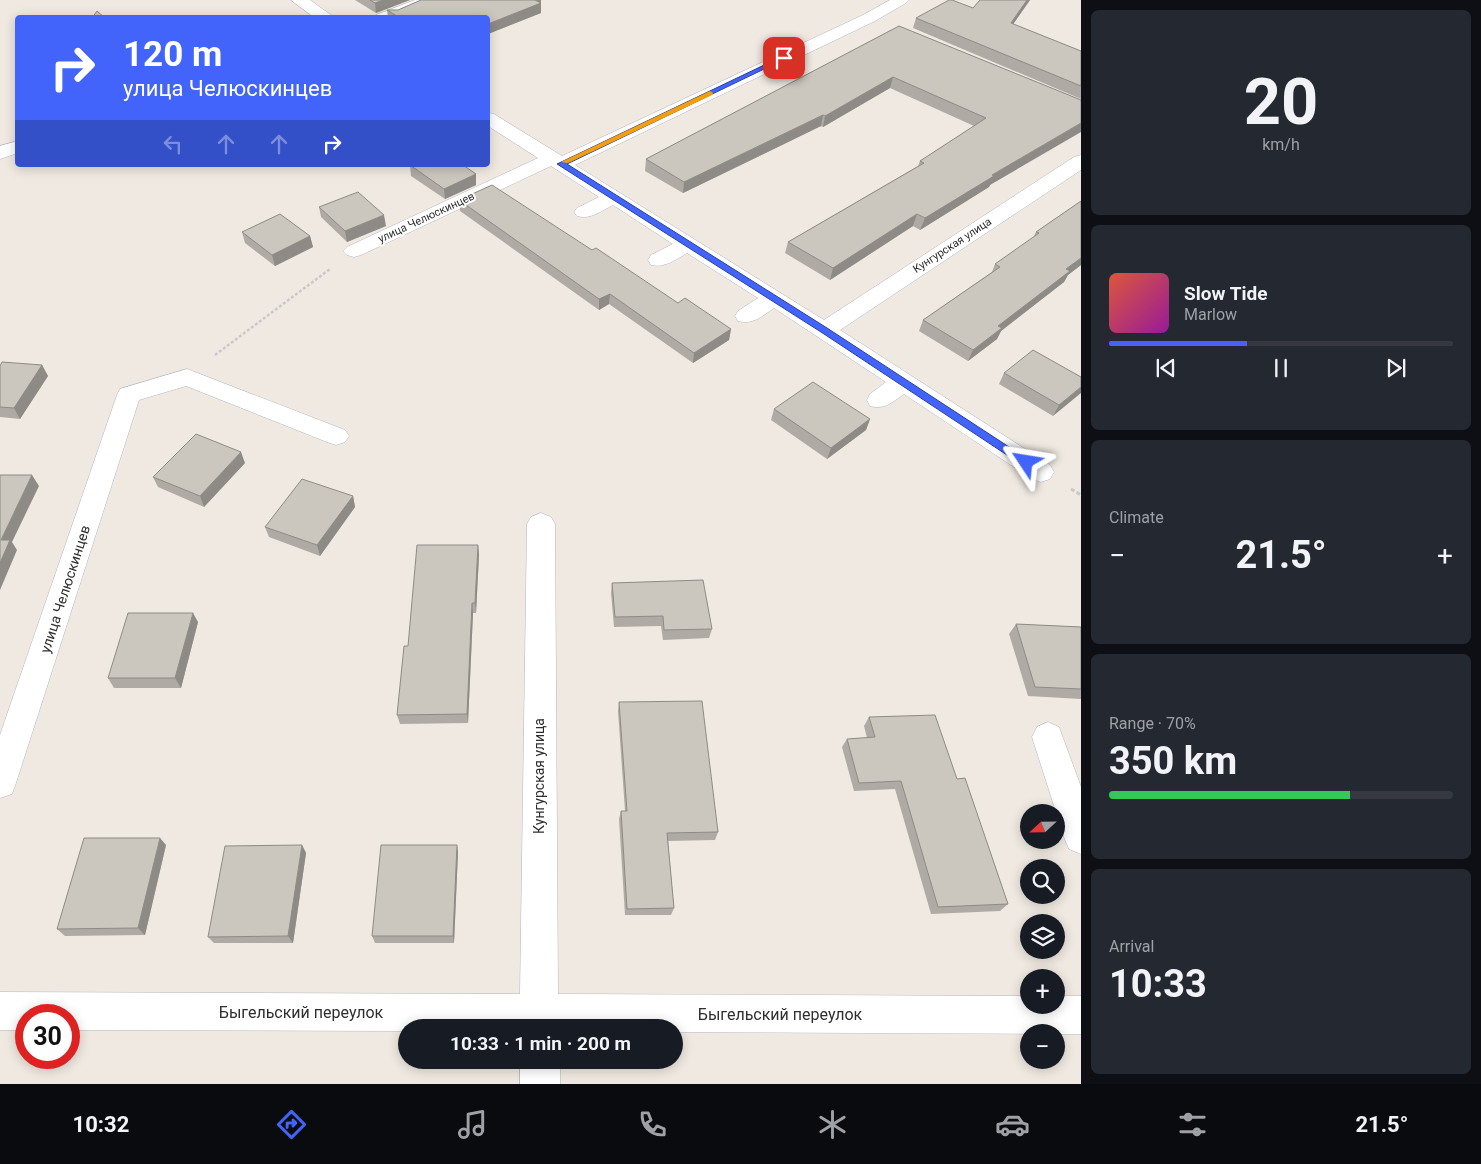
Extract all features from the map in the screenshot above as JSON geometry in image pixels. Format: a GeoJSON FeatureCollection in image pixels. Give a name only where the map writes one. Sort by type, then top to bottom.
{"type":"FeatureCollection","features":[{"type":"Feature","properties":{"kind":"street"},"geometry":{"type":"LineString","coordinates":[[299,0],[322,15]]}},
{"type":"Feature","properties":{"kind":"street"},"geometry":{"type":"LineString","coordinates":[[390,15],[429,0]]}},
{"type":"Feature","properties":{"kind":"street","name":"улица Челюскинцев"},"geometry":{"type":"LineString","coordinates":[[354,251],[869,18],[901,0]]}},
{"type":"Feature","properties":{"kind":"street"},"geometry":{"type":"LineString","coordinates":[[869,18],[888,26]]}},
{"type":"Feature","properties":{"kind":"street"},"geometry":{"type":"LineString","coordinates":[[490,119],[824,330],[1041,472]]}},
{"type":"Feature","properties":{"kind":"street"},"geometry":{"type":"LineString","coordinates":[[0,153],[15,147]]}},
{"type":"Feature","properties":{"kind":"street","name":"Кунгурская улица"},"geometry":{"type":"LineString","coordinates":[[824,330],[1081,160]]}},
{"type":"Feature","properties":{"kind":"street"},"geometry":{"type":"LineString","coordinates":[[584,212],[614,198]]}},
{"type":"Feature","properties":{"kind":"street"},"geometry":{"type":"LineString","coordinates":[[659,260],[688,244]]}},
{"type":"Feature","properties":{"kind":"street"},"geometry":{"type":"LineString","coordinates":[[746,316],[774,298]]}},
{"type":"Feature","properties":{"kind":"street"},"geometry":{"type":"LineString","coordinates":[[187,377],[336,436]]}},
{"type":"Feature","properties":{"kind":"street","name":"улица Челюскинцев"},"geometry":{"type":"LineString","coordinates":[[0,783],[129,395],[187,377]]}},
{"type":"Feature","properties":{"kind":"street"},"geometry":{"type":"LineString","coordinates":[[879,400],[903,382]]}},
{"type":"Feature","properties":{"kind":"street","name":"Кунгурская улица"},"geometry":{"type":"LineString","coordinates":[[539,1019],[541,524]]}},
{"type":"Feature","properties":{"kind":"street"},"geometry":{"type":"LineString","coordinates":[[1048,737],[1081,837]]}},
{"type":"Feature","properties":{"kind":"street","name":"Быгельский переулок"},"geometry":{"type":"LineString","coordinates":[[0,1011],[479,1019]]}},
{"type":"Feature","properties":{"kind":"street","name":"Быгельский переулок"},"geometry":{"type":"LineString","coordinates":[[647,1019],[1081,1015]]}},
{"type":"Feature","properties":{"kind":"street"},"geometry":{"type":"LineString","coordinates":[[540,1069],[540,1084]]}},
{"type":"Feature","properties":{"kind":"path"},"geometry":{"type":"LineString","coordinates":[[187,377],[354,251]]}},
{"type":"Feature","properties":{"kind":"building"},"geometry":{"type":"Polygon","coordinates":[[[370,0],[383,0],[375,3],[370,0]]]}},
{"type":"Feature","properties":{"kind":"building"},"geometry":{"type":"Polygon","coordinates":[[[421,0],[535,0],[541,3],[490,23],[490,15],[395,15],[387,10],[398,10],[421,0]]]}},
{"type":"Feature","properties":{"kind":"building"},"geometry":{"type":"Polygon","coordinates":[[[949,0],[973,8],[980,0],[1027,0],[1011,23],[1081,51],[1081,86],[916,18],[949,0]]]}},
{"type":"Feature","properties":{"kind":"building"},"geometry":{"type":"Polygon","coordinates":[[[899,26],[1081,100],[1081,123],[992,175],[994,176],[925,218],[917,214],[833,268],[788,242],[924,163],[920,161],[986,118],[893,77],[825,116],[823,115],[684,182],[646,159],[899,26]]]}},
{"type":"Feature","properties":{"kind":"building"},"geometry":{"type":"Polygon","coordinates":[[[413,167],[466,167],[476,174],[444,189],[413,167]]]}},
{"type":"Feature","properties":{"kind":"building"},"geometry":{"type":"Polygon","coordinates":[[[492,185],[592,250],[596,248],[678,303],[685,298],[731,329],[694,353],[610,294],[599,299],[459,200],[492,185]]]}},
{"type":"Feature","properties":{"kind":"building"},"geometry":{"type":"Polygon","coordinates":[[[358,192],[384,215],[345,231],[319,207],[358,192]]]}},
{"type":"Feature","properties":{"kind":"building"},"geometry":{"type":"Polygon","coordinates":[[[1081,201],[1081,258],[1066,269],[1070,271],[998,326],[1002,328],[973,350],[923,320],[1000,267],[995,264],[1039,233],[1036,232],[1081,201]]]}},
{"type":"Feature","properties":{"kind":"building"},"geometry":{"type":"Polygon","coordinates":[[[280,214],[310,236],[272,255],[242,232],[280,214]]]}},
{"type":"Feature","properties":{"kind":"building"},"geometry":{"type":"Polygon","coordinates":[[[1033,350],[1081,377],[1081,387],[1059,405],[1004,373],[1033,350]]]}},
{"type":"Feature","properties":{"kind":"building"},"geometry":{"type":"Polygon","coordinates":[[[2,362],[42,365],[14,408],[0,407],[0,366],[2,362]]]}},
{"type":"Feature","properties":{"kind":"building"},"geometry":{"type":"Polygon","coordinates":[[[813,382],[870,419],[831,448],[774,409],[813,382]]]}},
{"type":"Feature","properties":{"kind":"building"},"geometry":{"type":"Polygon","coordinates":[[[196,434],[241,452],[200,496],[153,477],[196,434]]]}},
{"type":"Feature","properties":{"kind":"building"},"geometry":{"type":"Polygon","coordinates":[[[0,475],[32,475],[1,540],[10,540],[0,563],[0,475]]]}},
{"type":"Feature","properties":{"kind":"building"},"geometry":{"type":"Polygon","coordinates":[[[302,479],[353,496],[317,545],[265,527],[302,479]]]}},
{"type":"Feature","properties":{"kind":"building"},"geometry":{"type":"Polygon","coordinates":[[[417,545],[478,545],[475,603],[472,603],[467,714],[397,715],[404,646],[408,646],[417,545]]]}},
{"type":"Feature","properties":{"kind":"building"},"geometry":{"type":"Polygon","coordinates":[[[703,580],[712,629],[664,630],[663,616],[615,617],[612,583],[703,580]]]}},
{"type":"Feature","properties":{"kind":"building"},"geometry":{"type":"Polygon","coordinates":[[[128,613],[193,613],[175,678],[108,678],[128,613]]]}},
{"type":"Feature","properties":{"kind":"building"},"geometry":{"type":"Polygon","coordinates":[[[1016,624],[1081,627],[1081,689],[1035,687],[1016,624]]]}},
{"type":"Feature","properties":{"kind":"building"},"geometry":{"type":"Polygon","coordinates":[[[702,701],[718,832],[667,833],[674,908],[627,909],[621,811],[627,811],[619,702],[702,701]]]}},
{"type":"Feature","properties":{"kind":"building"},"geometry":{"type":"Polygon","coordinates":[[[935,715],[957,779],[965,778],[1008,904],[938,907],[901,781],[859,783],[847,739],[875,737],[869,717],[935,715]]]}},
{"type":"Feature","properties":{"kind":"building"},"geometry":{"type":"Polygon","coordinates":[[[84,838],[160,838],[138,928],[57,929],[84,838]]]}},
{"type":"Feature","properties":{"kind":"building"},"geometry":{"type":"Polygon","coordinates":[[[302,845],[288,936],[208,937],[225,846],[302,845]]]}},
{"type":"Feature","properties":{"kind":"building"},"geometry":{"type":"Polygon","coordinates":[[[381,845],[457,845],[453,936],[372,936],[381,845]]]}},
{"type":"Feature","properties":{"kind":"slow traffic"},"geometry":{"type":"LineString","coordinates":[[565,162],[710,93]]}},
{"type":"Feature","properties":{"kind":"route"},"geometry":{"type":"LineString","coordinates":[[784,58],[561,164],[824,330],[1026,462]]}}]}
